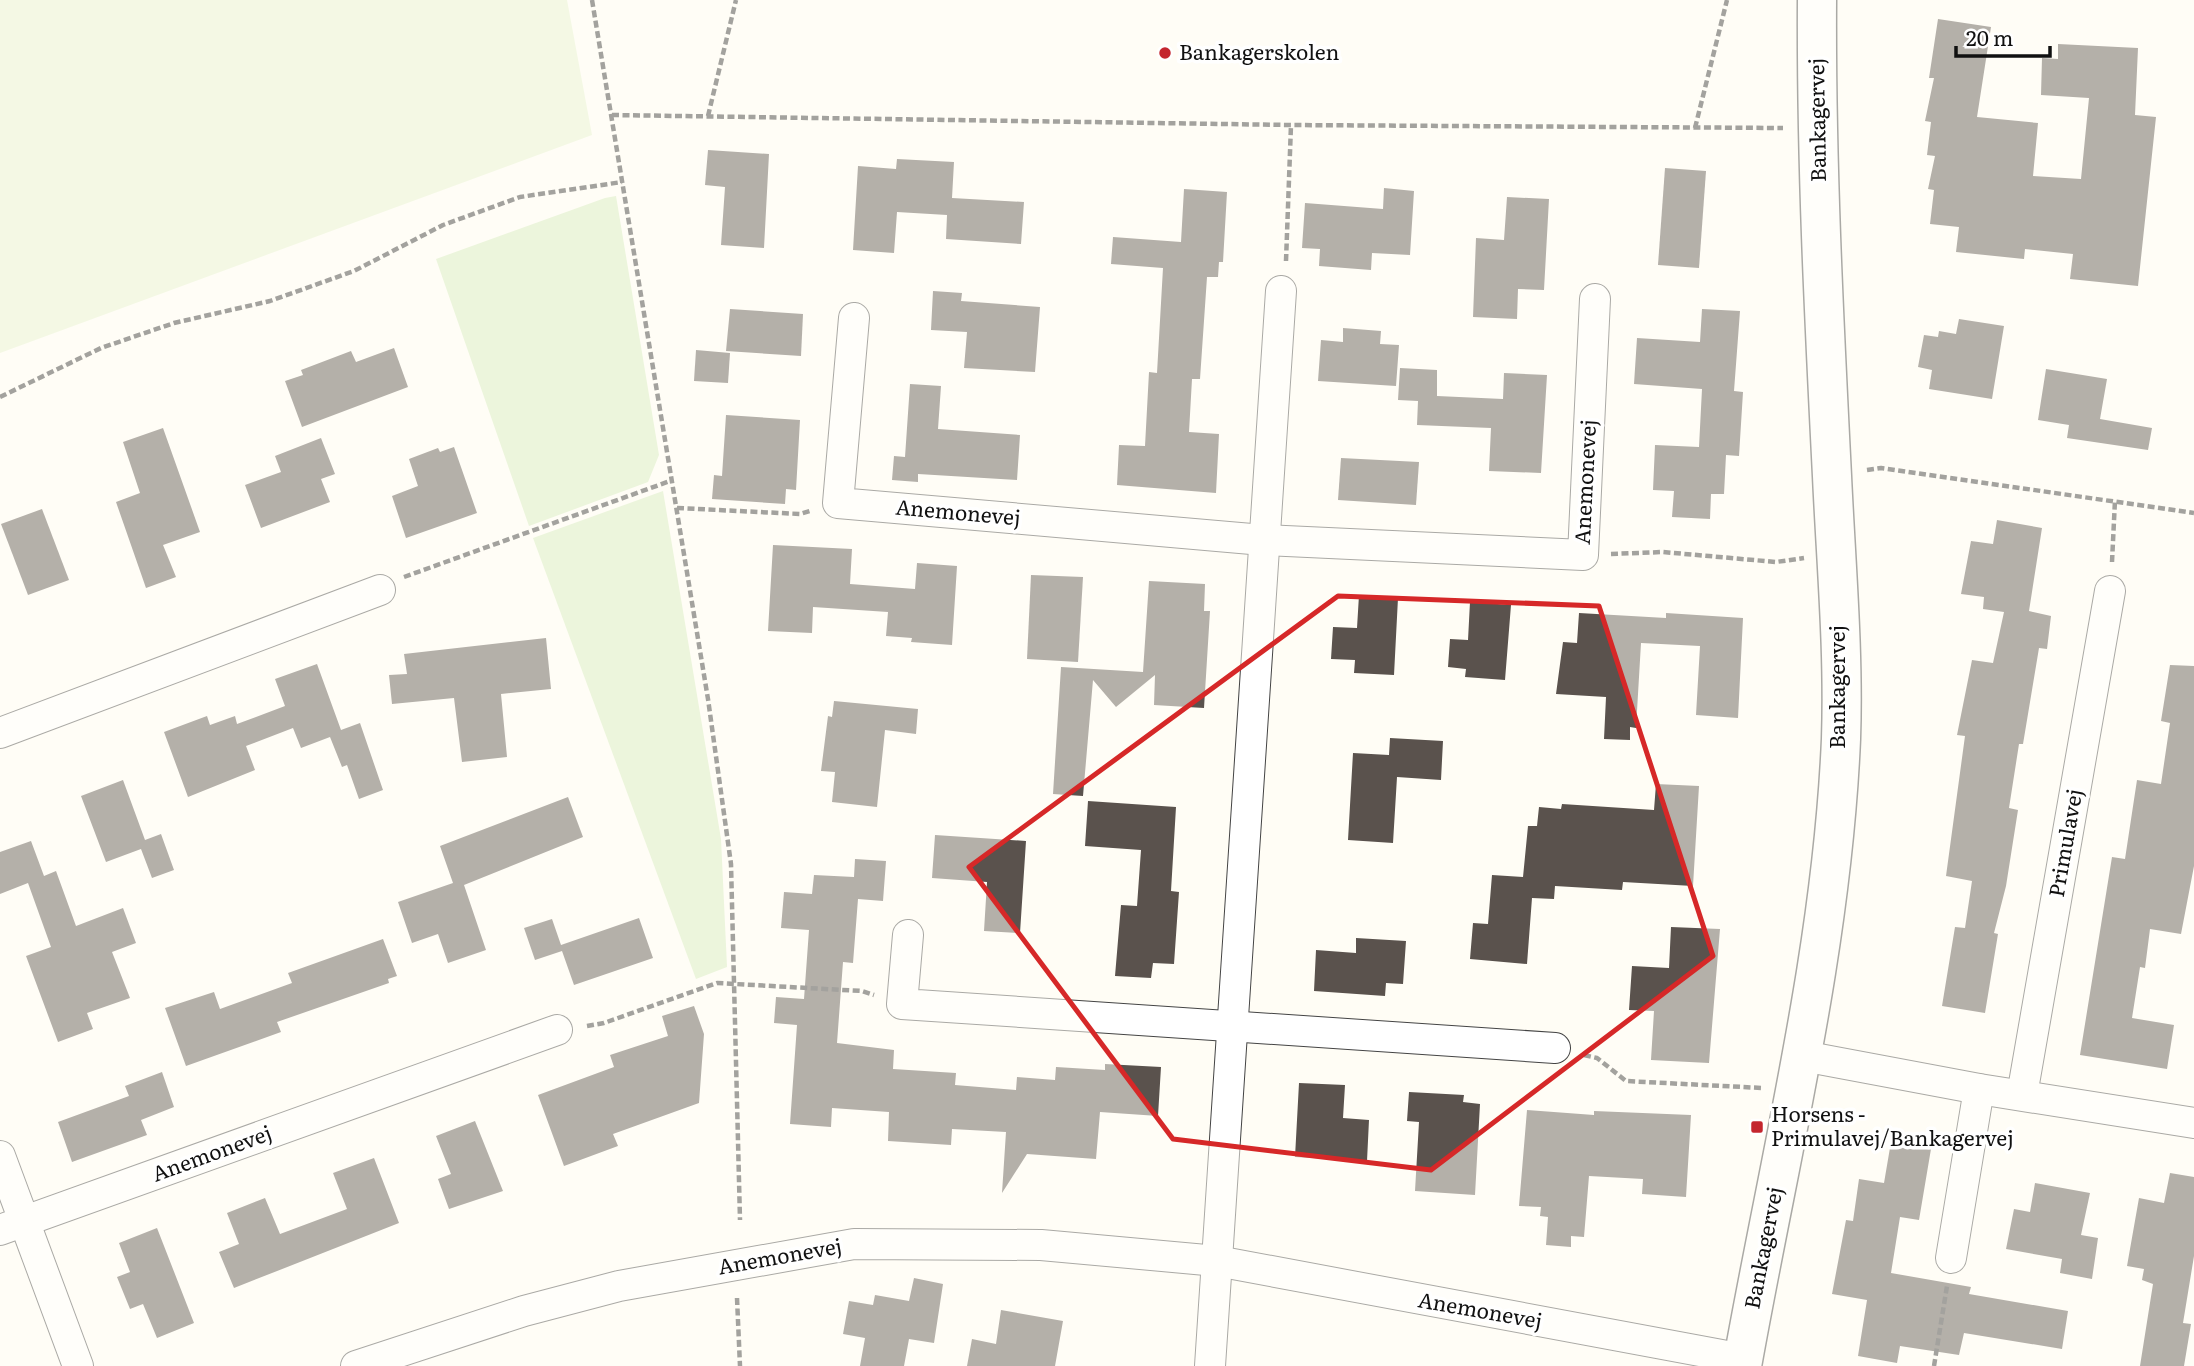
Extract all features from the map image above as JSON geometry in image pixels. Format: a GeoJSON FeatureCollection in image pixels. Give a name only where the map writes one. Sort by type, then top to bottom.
{"type":"FeatureCollection","features":[{"type":"Feature","properties":{"kind":"street","name":"Bankagervej"},"geometry":{"type":"LineString","coordinates":[[1743,1363],[1827,909],[1841,737],[1836,553],[1816,129],[1817,0]]}},
{"type":"Feature","properties":{"kind":"street"},"geometry":{"type":"LineString","coordinates":[[1210,1366],[1281,291]]}},
{"type":"Feature","properties":{"kind":"street","name":"Anemonevej"},"geometry":{"type":"LineString","coordinates":[[838,503],[1263,540],[1583,555],[1595,299]]}},
{"type":"Feature","properties":{"kind":"street"},"geometry":{"type":"LineString","coordinates":[[838,503],[854,318]]}},
{"type":"Feature","properties":{"kind":"street"},"geometry":{"type":"LineString","coordinates":[[0,733],[380,590]]}},
{"type":"Feature","properties":{"kind":"street","name":"Primulavej"},"geometry":{"type":"LineString","coordinates":[[2022,1095],[2110,591]]}},
{"type":"Feature","properties":{"kind":"street"},"geometry":{"type":"LineString","coordinates":[[908,935],[902,1004],[1555,1048]]}},
{"type":"Feature","properties":{"kind":"street","name":"Anemonevej"},"geometry":{"type":"LineString","coordinates":[[12,1226],[557,1030]]}},
{"type":"Feature","properties":{"kind":"street"},"geometry":{"type":"LineString","coordinates":[[1802,1055],[1979,1088],[2194,1123]]}},
{"type":"Feature","properties":{"kind":"street"},"geometry":{"type":"LineString","coordinates":[[1951,1258],[1979,1088]]}},
{"type":"Feature","properties":{"kind":"street"},"geometry":{"type":"LineString","coordinates":[[0,1156],[12,1226],[78,1366]]}},
{"type":"Feature","properties":{"kind":"street","name":"Anemonevej"},"geometry":{"type":"LineString","coordinates":[[356,1366],[524,1311],[618,1286],[854,1244],[1041,1245],[1217,1261],[1743,1363]]}},
{"type":"Feature","properties":{"kind":"path"},"geometry":{"type":"LineString","coordinates":[[593,0],[670,481],[677,508],[731,864],[740,1220]]}},
{"type":"Feature","properties":{"kind":"path"},"geometry":{"type":"LineString","coordinates":[[708,116],[736,0]]}},
{"type":"Feature","properties":{"kind":"path"},"geometry":{"type":"LineString","coordinates":[[1695,128],[1727,0]]}},
{"type":"Feature","properties":{"kind":"path"},"geometry":{"type":"LineString","coordinates":[[612,115],[1291,125],[1816,129]]}},
{"type":"Feature","properties":{"kind":"path"},"geometry":{"type":"LineString","coordinates":[[1281,291],[1286,267],[1291,125]]}},
{"type":"Feature","properties":{"kind":"path"},"geometry":{"type":"LineString","coordinates":[[0,397],[101,348],[174,323],[270,301],[354,271],[443,225],[520,197],[622,182]]}},
{"type":"Feature","properties":{"kind":"path"},"geometry":{"type":"LineString","coordinates":[[1832,477],[1881,468],[2194,513]]}},
{"type":"Feature","properties":{"kind":"path"},"geometry":{"type":"LineString","coordinates":[[380,590],[419,569],[670,481]]}},
{"type":"Feature","properties":{"kind":"path"},"geometry":{"type":"LineString","coordinates":[[2110,591],[2115,500]]}},
{"type":"Feature","properties":{"kind":"path"},"geometry":{"type":"LineString","coordinates":[[677,508],[800,514],[838,503]]}},
{"type":"Feature","properties":{"kind":"path"},"geometry":{"type":"LineString","coordinates":[[1583,555],[1663,552],[1776,562],[1836,553]]}},
{"type":"Feature","properties":{"kind":"path"},"geometry":{"type":"LineString","coordinates":[[557,1030],[604,1023],[717,983],[862,991],[902,1004]]}},
{"type":"Feature","properties":{"kind":"path"},"geometry":{"type":"LineString","coordinates":[[1555,1048],[1597,1058],[1626,1081],[1753,1086],[1794,1096]]}},
{"type":"Feature","properties":{"kind":"path"},"geometry":{"type":"LineString","coordinates":[[1934,1366],[1951,1258]]}},
{"type":"Feature","properties":{"kind":"path"},"geometry":{"type":"LineString","coordinates":[[737,1298],[740,1366]]}},
{"type":"Feature","properties":{"kind":"highlighted area"},"geometry":{"type":"Polygon","coordinates":[[[1338,596],[1599,606],[1713,956],[1431,1170],[1173,1139],[969,867],[1338,596]]]}},
{"type":"Feature","properties":{"kind":"green space"},"geometry":{"type":"Polygon","coordinates":[[[0,0],[567,0],[592,135],[0,353],[0,0]]]}},
{"type":"Feature","properties":{"kind":"green space"},"geometry":{"type":"Polygon","coordinates":[[[616,196],[659,455],[648,482],[529,526],[436,259],[616,196]]]}},
{"type":"Feature","properties":{"kind":"green space"},"geometry":{"type":"Polygon","coordinates":[[[663,491],[721,839],[727,967],[696,979],[533,538],[663,491]]]}},
{"type":"Feature","properties":{"kind":"building"},"geometry":{"type":"Polygon","coordinates":[[[1938,19],[1991,27],[1977,117],[2038,123],[2033,176],[2081,179],[2089,98],[2041,95],[2042,58],[2058,59],[2058,44],[2138,48],[2135,115],[2156,117],[2138,286],[2070,279],[2073,254],[2025,249],[2024,259],[1956,252],[1959,227],[1930,224],[1934,190],[1928,189],[1935,156],[1927,155],[1931,122],[1925,121],[1934,78],[1929,78],[1938,19]]]}},
{"type":"Feature","properties":{"kind":"building"},"geometry":{"type":"Polygon","coordinates":[[[708,150],[769,154],[764,248],[721,245],[725,187],[705,185],[708,150]]]}},
{"type":"Feature","properties":{"kind":"building"},"geometry":{"type":"Polygon","coordinates":[[[897,159],[954,162],[952,198],[1024,202],[1021,244],[946,239],[947,215],[897,212],[894,253],[853,250],[858,166],[896,169],[897,159]]]}},
{"type":"Feature","properties":{"kind":"building"},"geometry":{"type":"Polygon","coordinates":[[[1665,168],[1706,171],[1699,268],[1658,265],[1665,168]]]}},
{"type":"Feature","properties":{"kind":"building"},"geometry":{"type":"Polygon","coordinates":[[[1384,188],[1414,191],[1410,255],[1372,253],[1371,270],[1319,266],[1320,249],[1302,248],[1305,203],[1383,209],[1384,188]]]}},
{"type":"Feature","properties":{"kind":"building"},"geometry":{"type":"Polygon","coordinates":[[[1184,189],[1227,192],[1223,262],[1219,262],[1218,277],[1207,277],[1200,379],[1192,379],[1189,432],[1219,434],[1216,493],[1117,485],[1119,445],[1145,446],[1149,372],[1157,373],[1163,268],[1111,264],[1113,237],[1181,242],[1184,189]]]}},
{"type":"Feature","properties":{"kind":"building"},"geometry":{"type":"Polygon","coordinates":[[[1507,197],[1549,199],[1544,290],[1518,289],[1517,319],[1473,317],[1476,238],[1504,240],[1507,197]]]}},
{"type":"Feature","properties":{"kind":"building"},"geometry":{"type":"Polygon","coordinates":[[[933,291],[962,293],[961,301],[1040,307],[1035,372],[964,368],[967,332],[931,330],[933,291]]]}},
{"type":"Feature","properties":{"kind":"building"},"geometry":{"type":"Polygon","coordinates":[[[730,309],[803,314],[801,356],[726,351],[730,309]]]}},
{"type":"Feature","properties":{"kind":"building"},"geometry":{"type":"Polygon","coordinates":[[[1702,309],[1740,311],[1734,391],[1743,392],[1739,456],[1726,455],[1724,494],[1711,494],[1710,519],[1672,517],[1674,491],[1653,490],[1655,445],[1699,447],[1702,389],[1634,384],[1637,338],[1700,342],[1702,309]]]}},
{"type":"Feature","properties":{"kind":"building"},"geometry":{"type":"Polygon","coordinates":[[[1959,319],[2004,326],[1992,399],[1929,389],[1932,370],[1918,367],[1924,335],[1938,337],[1939,331],[1956,334],[1959,319]]]}},
{"type":"Feature","properties":{"kind":"building"},"geometry":{"type":"Polygon","coordinates":[[[1343,328],[1381,331],[1380,344],[1399,345],[1396,386],[1318,381],[1321,340],[1343,342],[1343,328]]]}},
{"type":"Feature","properties":{"kind":"building"},"geometry":{"type":"Polygon","coordinates":[[[394,348],[408,387],[302,427],[285,381],[303,375],[301,370],[351,351],[356,362],[394,348]]]}},
{"type":"Feature","properties":{"kind":"building"},"geometry":{"type":"Polygon","coordinates":[[[696,350],[730,353],[728,383],[694,381],[696,350]]]}},
{"type":"Feature","properties":{"kind":"building"},"geometry":{"type":"Polygon","coordinates":[[[1400,368],[1437,370],[1437,396],[1503,399],[1504,373],[1547,375],[1541,473],[1489,471],[1491,428],[1417,425],[1418,401],[1398,400],[1400,368]]]}},
{"type":"Feature","properties":{"kind":"building"},"geometry":{"type":"Polygon","coordinates":[[[2046,369],[2107,379],[2100,419],[2152,428],[2148,450],[2067,438],[2069,425],[2038,420],[2046,369]]]}},
{"type":"Feature","properties":{"kind":"building"},"geometry":{"type":"Polygon","coordinates":[[[910,384],[941,386],[938,429],[1020,435],[1017,480],[918,474],[918,482],[892,480],[894,456],[905,457],[910,384]]]}},
{"type":"Feature","properties":{"kind":"building"},"geometry":{"type":"Polygon","coordinates":[[[726,415],[800,420],[796,490],[786,489],[785,504],[712,499],[714,475],[722,476],[726,415]]]}},
{"type":"Feature","properties":{"kind":"building"},"geometry":{"type":"Polygon","coordinates":[[[163,428],[200,532],[163,545],[176,577],[146,588],[116,502],[140,493],[123,442],[163,428]]]}},
{"type":"Feature","properties":{"kind":"building"},"geometry":{"type":"Polygon","coordinates":[[[321,438],[335,474],[321,479],[330,502],[261,528],[245,485],[281,472],[275,456],[321,438]]]}},
{"type":"Feature","properties":{"kind":"building"},"geometry":{"type":"Polygon","coordinates":[[[454,447],[477,513],[406,538],[392,496],[418,486],[409,459],[438,448],[440,452],[454,447]]]}},
{"type":"Feature","properties":{"kind":"building"},"geometry":{"type":"Polygon","coordinates":[[[1341,458],[1419,462],[1416,505],[1338,500],[1341,458]]]}},
{"type":"Feature","properties":{"kind":"building"},"geometry":{"type":"Polygon","coordinates":[[[42,509],[69,580],[28,595],[1,524],[42,509]]]}},
{"type":"Feature","properties":{"kind":"building"},"geometry":{"type":"Polygon","coordinates":[[[1997,520],[2042,528],[2029,611],[2051,616],[2047,649],[2039,648],[2023,744],[2019,744],[2009,808],[2018,810],[2006,886],[1994,933],[1998,934],[1985,1013],[1942,1006],[1955,927],[1965,928],[1972,881],[1946,876],[1965,736],[1957,735],[1972,660],[1993,663],[2004,612],[1983,609],[1984,597],[1961,594],[1971,541],[1993,544],[1997,520]]]}},
{"type":"Feature","properties":{"kind":"building"},"geometry":{"type":"Polygon","coordinates":[[[773,545],[852,549],[850,584],[915,589],[917,563],[957,566],[952,645],[911,642],[912,638],[886,636],[888,612],[813,607],[812,633],[768,631],[773,545]]]}},
{"type":"Feature","properties":{"kind":"building"},"geometry":{"type":"Polygon","coordinates":[[[1031,575],[1083,577],[1078,662],[1027,659],[1031,575]]]}},
{"type":"Feature","properties":{"kind":"building"},"geometry":{"type":"Polygon","coordinates":[[[1149,581],[1205,584],[1204,611],[1210,611],[1204,708],[1154,705],[1155,675],[1116,707],[1093,680],[1083,796],[1053,794],[1061,667],[1143,672],[1149,581]]]}},
{"type":"Feature","properties":{"kind":"building"},"geometry":{"type":"Polygon","coordinates":[[[1359,595],[1398,598],[1394,675],[1354,673],[1355,660],[1331,659],[1333,627],[1357,628],[1359,595]]]}},
{"type":"Feature","properties":{"kind":"building"},"geometry":{"type":"Polygon","coordinates":[[[1470,602],[1511,605],[1505,680],[1465,677],[1466,669],[1448,667],[1450,639],[1468,640],[1470,602]]]}},
{"type":"Feature","properties":{"kind":"building"},"geometry":{"type":"Polygon","coordinates":[[[1579,613],[1666,618],[1666,613],[1743,618],[1738,718],[1696,715],[1700,646],[1641,643],[1636,728],[1630,727],[1630,740],[1604,739],[1606,697],[1556,694],[1563,642],[1577,643],[1579,613]]]}},
{"type":"Feature","properties":{"kind":"building"},"geometry":{"type":"Polygon","coordinates":[[[546,638],[551,689],[501,694],[507,757],[462,762],[454,698],[392,704],[389,675],[407,674],[404,654],[546,638]]]}},
{"type":"Feature","properties":{"kind":"building"},"geometry":{"type":"Polygon","coordinates":[[[317,664],[341,730],[360,723],[383,790],[359,799],[347,765],[342,767],[330,737],[301,748],[293,728],[246,746],[255,770],[188,797],[164,732],[207,716],[210,725],[235,716],[237,724],[285,706],[275,679],[317,664]]]}},
{"type":"Feature","properties":{"kind":"building"},"geometry":{"type":"Polygon","coordinates":[[[2170,665],[2194,666],[2194,866],[2181,934],[2150,929],[2145,968],[2140,967],[2132,1018],[2174,1025],[2167,1069],[2080,1055],[2112,857],[2125,859],[2137,780],[2161,784],[2170,723],[2161,721],[2170,665]]]}},
{"type":"Feature","properties":{"kind":"building"},"geometry":{"type":"Polygon","coordinates":[[[834,701],[918,709],[916,734],[885,730],[877,807],[832,802],[835,772],[821,771],[828,716],[832,717],[834,701]]]}},
{"type":"Feature","properties":{"kind":"building"},"geometry":{"type":"Polygon","coordinates":[[[1390,738],[1443,741],[1441,780],[1397,777],[1393,843],[1348,840],[1353,753],[1389,755],[1390,738]]]}},
{"type":"Feature","properties":{"kind":"building"},"geometry":{"type":"Polygon","coordinates":[[[123,780],[145,840],[161,834],[174,870],[152,878],[141,849],[106,862],[81,796],[123,780]]]}},
{"type":"Feature","properties":{"kind":"building"},"geometry":{"type":"Polygon","coordinates":[[[1656,784],[1699,786],[1693,886],[1623,882],[1622,890],[1555,886],[1554,899],[1532,898],[1527,964],[1470,959],[1473,923],[1488,924],[1492,875],[1523,877],[1528,826],[1537,826],[1539,807],[1561,809],[1562,804],[1654,810],[1656,784]]]}},
{"type":"Feature","properties":{"kind":"building"},"geometry":{"type":"Polygon","coordinates":[[[568,797],[583,837],[464,885],[486,950],[448,963],[438,934],[412,943],[398,902],[453,883],[440,846],[568,797]]]}},
{"type":"Feature","properties":{"kind":"building"},"geometry":{"type":"Polygon","coordinates":[[[1088,801],[1176,807],[1171,891],[1179,892],[1174,964],[1153,963],[1151,978],[1115,976],[1121,905],[1137,906],[1141,850],[1085,846],[1088,801]]]}},
{"type":"Feature","properties":{"kind":"building"},"geometry":{"type":"Polygon","coordinates":[[[935,835],[1026,841],[1020,933],[984,931],[987,882],[932,878],[935,835]]]}},
{"type":"Feature","properties":{"kind":"building"},"geometry":{"type":"Polygon","coordinates":[[[31,841],[44,876],[56,871],[76,926],[123,908],[136,943],[112,952],[130,998],[87,1013],[93,1029],[58,1042],[26,956],[51,947],[28,883],[0,894],[0,852],[31,841]]]}},
{"type":"Feature","properties":{"kind":"building"},"geometry":{"type":"Polygon","coordinates":[[[855,859],[886,861],[883,901],[858,899],[853,963],[843,962],[837,1043],[894,1050],[893,1069],[956,1073],[955,1085],[1016,1090],[1017,1077],[1055,1080],[1056,1067],[1105,1070],[1105,1064],[1161,1067],[1158,1116],[1100,1112],[1096,1159],[1027,1154],[1002,1193],[1006,1132],[952,1129],[951,1145],[888,1141],[889,1112],[832,1108],[831,1127],[790,1124],[797,1025],[774,1023],[776,997],[804,999],[809,930],[781,928],[784,892],[812,894],[814,875],[854,877],[855,859]]]}},
{"type":"Feature","properties":{"kind":"building"},"geometry":{"type":"Polygon","coordinates":[[[639,918],[653,958],[574,985],[562,951],[535,960],[524,928],[552,919],[561,945],[639,918]]]}},
{"type":"Feature","properties":{"kind":"building"},"geometry":{"type":"Polygon","coordinates":[[[1671,927],[1720,929],[1709,1063],[1651,1060],[1654,1011],[1629,1010],[1632,966],[1669,968],[1671,927]]]}},
{"type":"Feature","properties":{"kind":"building"},"geometry":{"type":"Polygon","coordinates":[[[1356,938],[1406,941],[1403,984],[1386,983],[1385,996],[1314,991],[1316,950],[1356,953],[1356,938]]]}},
{"type":"Feature","properties":{"kind":"building"},"geometry":{"type":"Polygon","coordinates":[[[383,939],[397,976],[388,979],[389,983],[277,1022],[281,1032],[186,1066],[165,1008],[214,992],[220,1009],[292,983],[288,973],[383,939]]]}},
{"type":"Feature","properties":{"kind":"building"},"geometry":{"type":"Polygon","coordinates":[[[694,1006],[704,1034],[699,1103],[613,1134],[618,1146],[564,1166],[538,1095],[614,1067],[610,1055],[668,1036],[662,1016],[694,1006]]]}},
{"type":"Feature","properties":{"kind":"building"},"geometry":{"type":"Polygon","coordinates":[[[162,1072],[174,1107],[141,1120],[147,1135],[72,1162],[58,1122],[129,1096],[125,1086],[162,1072]]]}},
{"type":"Feature","properties":{"kind":"building"},"geometry":{"type":"Polygon","coordinates":[[[1299,1083],[1345,1085],[1343,1118],[1369,1120],[1367,1161],[1295,1157],[1299,1083]]]}},
{"type":"Feature","properties":{"kind":"building"},"geometry":{"type":"Polygon","coordinates":[[[1409,1092],[1464,1095],[1463,1102],[1480,1104],[1475,1195],[1415,1191],[1419,1122],[1407,1121],[1409,1092]]]}},
{"type":"Feature","properties":{"kind":"building"},"geometry":{"type":"Polygon","coordinates":[[[1527,1110],[1594,1115],[1594,1111],[1691,1115],[1686,1197],[1642,1194],[1643,1179],[1589,1176],[1584,1237],[1571,1236],[1571,1247],[1546,1245],[1548,1217],[1540,1216],[1541,1207],[1519,1206],[1527,1110]]]}},
{"type":"Feature","properties":{"kind":"building"},"geometry":{"type":"Polygon","coordinates":[[[475,1121],[503,1191],[449,1209],[438,1179],[451,1174],[436,1136],[475,1121]]]}},
{"type":"Feature","properties":{"kind":"building"},"geometry":{"type":"Polygon","coordinates":[[[1892,1136],[1932,1143],[1919,1220],[1900,1217],[1891,1273],[1971,1287],[1969,1294],[2068,1311],[2062,1349],[1964,1333],[1959,1355],[1900,1346],[1897,1363],[1858,1356],[1867,1300],[1832,1294],[1846,1220],[1853,1221],[1859,1179],[1884,1183],[1892,1136]]]}},
{"type":"Feature","properties":{"kind":"building"},"geometry":{"type":"Polygon","coordinates":[[[374,1158],[399,1223],[234,1288],[219,1252],[239,1244],[227,1213],[265,1198],[280,1234],[347,1209],[333,1173],[374,1158]]]}},
{"type":"Feature","properties":{"kind":"building"},"geometry":{"type":"Polygon","coordinates":[[[2170,1173],[2194,1177],[2194,1256],[2183,1323],[2191,1324],[2184,1366],[2140,1366],[2153,1284],[2142,1280],[2144,1269],[2127,1266],[2139,1198],[2164,1203],[2170,1173]]]}},
{"type":"Feature","properties":{"kind":"building"},"geometry":{"type":"Polygon","coordinates":[[[2035,1183],[2090,1193],[2081,1235],[2098,1238],[2092,1279],[2060,1273],[2062,1259],[2006,1249],[2014,1209],[2030,1212],[2035,1183]]]}},
{"type":"Feature","properties":{"kind":"building"},"geometry":{"type":"Polygon","coordinates":[[[157,1228],[194,1323],[157,1338],[143,1304],[130,1309],[117,1277],[130,1272],[119,1243],[157,1228]]]}},
{"type":"Feature","properties":{"kind":"building"},"geometry":{"type":"Polygon","coordinates":[[[914,1278],[943,1284],[934,1343],[909,1339],[904,1366],[860,1366],[865,1338],[843,1334],[849,1301],[873,1305],[875,1295],[909,1301],[914,1278]]]}},
{"type":"Feature","properties":{"kind":"building"},"geometry":{"type":"Polygon","coordinates":[[[1001,1310],[1063,1321],[1055,1366],[967,1366],[972,1339],[996,1344],[1001,1310]]]}},
{"type":"Feature","properties":{"kind":"place","name":"Bankagerskolen"},"geometry":{"type":"Point","coordinates":[1165,53]}},
{"type":"Feature","properties":{"kind":"place","name":"Horsens - Primulavej/Bankagervej"},"geometry":{"type":"Point","coordinates":[1757,1127]}}]}
